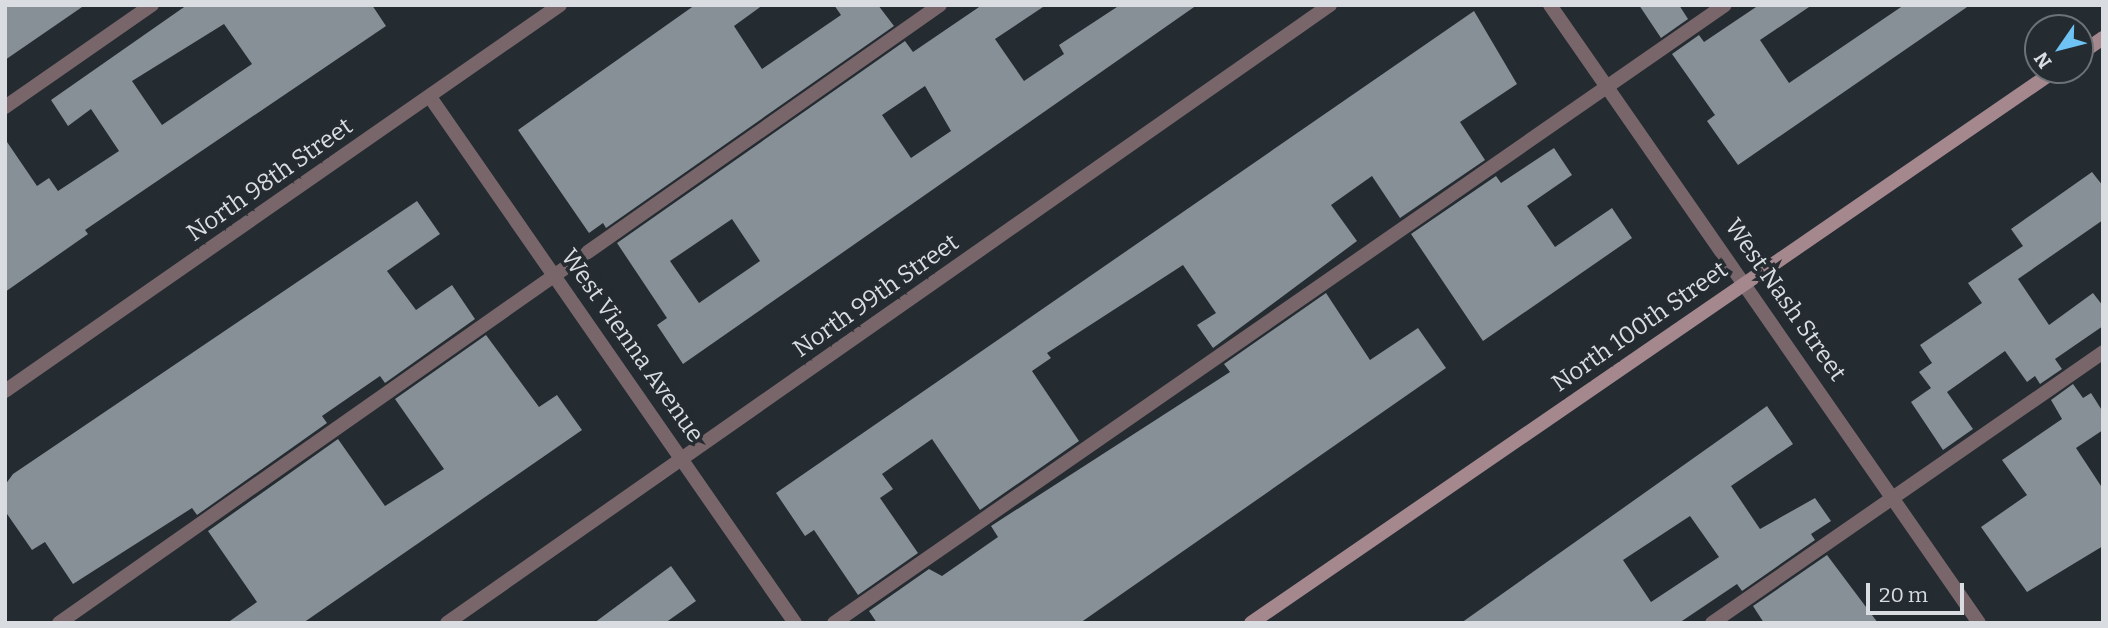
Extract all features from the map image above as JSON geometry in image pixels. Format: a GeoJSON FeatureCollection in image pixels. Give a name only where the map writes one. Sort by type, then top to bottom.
{"type":"FeatureCollection","features":[{"type":"Feature","properties":{"kind":"street"},"geometry":{"type":"LineString","coordinates":[[5,107],[152,5]]}},
{"type":"Feature","properties":{"kind":"street","name":"North 98th Street"},"geometry":{"type":"LineString","coordinates":[[5,391],[561,5]]}},
{"type":"Feature","properties":{"kind":"street"},"geometry":{"type":"LineString","coordinates":[[59,623],[940,5]]}},
{"type":"Feature","properties":{"kind":"street","name":"North 99th Street"},"geometry":{"type":"LineString","coordinates":[[447,623],[1330,5]]}},
{"type":"Feature","properties":{"kind":"street","name":"West Nash Street"},"geometry":{"type":"LineString","coordinates":[[1550,5],[1746,282],[1979,623]]}},
{"type":"Feature","properties":{"kind":"street"},"geometry":{"type":"LineString","coordinates":[[835,623],[1725,5]]}},
{"type":"Feature","properties":{"kind":"street","name":"North 100th Street"},"geometry":{"type":"LineString","coordinates":[[1251,623],[2036,84]]}},
{"type":"Feature","properties":{"kind":"street","name":"West Vienna Avenue"},"geometry":{"type":"LineString","coordinates":[[430,97],[795,623]]}},
{"type":"Feature","properties":{"kind":"street"},"geometry":{"type":"LineString","coordinates":[[1712,623],[2103,352]]}},
{"type":"Feature","properties":{"kind":"building"},"geometry":{"type":"Polygon","coordinates":[[[5,5],[85,5],[5,60],[5,5]]]}},
{"type":"Feature","properties":{"kind":"building"},"geometry":{"type":"Polygon","coordinates":[[[187,5],[372,5],[386,26],[85,230],[88,234],[5,292],[5,139],[37,186],[49,178],[58,191],[119,151],[91,109],[68,126],[51,100],[187,5]],[[224,24],[132,81],[162,125],[252,64],[224,24]]]}},
{"type":"Feature","properties":{"kind":"building"},"geometry":{"type":"Polygon","coordinates":[[[695,5],[763,5],[734,26],[762,69],[841,15],[834,5],[878,5],[894,26],[606,228],[603,223],[589,233],[518,130],[695,5]]]}},
{"type":"Feature","properties":{"kind":"building"},"geometry":{"type":"Polygon","coordinates":[[[982,5],[1046,5],[995,39],[1024,81],[1064,54],[1059,45],[1120,5],[1197,5],[683,364],[657,325],[667,318],[617,243],[905,41],[913,52],[982,5]],[[925,86],[882,115],[911,158],[951,131],[925,86]],[[732,219],[670,261],[699,303],[760,261],[732,219]]]}},
{"type":"Feature","properties":{"kind":"building"},"geometry":{"type":"Polygon","coordinates":[[[1639,5],[1679,5],[1688,19],[1661,38],[1639,5]]]}},
{"type":"Feature","properties":{"kind":"building"},"geometry":{"type":"Polygon","coordinates":[[[1759,5],[1812,5],[1760,40],[1789,83],[1904,5],[1970,5],[1738,165],[1707,121],[1715,115],[1672,54],[1699,35],[1704,42],[1759,5]]]}},
{"type":"Feature","properties":{"kind":"building"},"geometry":{"type":"Polygon","coordinates":[[[1474,11],[1517,84],[1460,122],[1485,160],[1400,218],[1372,176],[1331,205],[1357,241],[1213,348],[1197,325],[1216,313],[1183,265],[1047,353],[1051,358],[1032,371],[1079,441],[980,510],[932,439],[882,474],[893,489],[880,498],[918,553],[858,595],[814,530],[805,536],[776,493],[1474,11]]]}},
{"type":"Feature","properties":{"kind":"building"},"geometry":{"type":"Polygon","coordinates":[[[1554,148],[1572,175],[1527,206],[1555,247],[1612,208],[1632,238],[1483,341],[1411,234],[1496,176],[1501,183],[1554,148]]]}},
{"type":"Feature","properties":{"kind":"building"},"geometry":{"type":"Polygon","coordinates":[[[2092,172],[2103,186],[2103,220],[2018,279],[2049,325],[2093,293],[2103,306],[2103,326],[2055,359],[2062,369],[2040,384],[2035,376],[2027,382],[2005,351],[1947,392],[1973,429],[1943,450],[1911,402],[1931,388],[1919,372],[1932,363],[1920,345],[1982,303],[1968,283],[2023,246],[2011,229],[2092,172]]]}},
{"type":"Feature","properties":{"kind":"building"},"geometry":{"type":"Polygon","coordinates":[[[417,201],[440,234],[387,271],[416,310],[452,285],[475,319],[385,383],[380,376],[322,416],[327,423],[197,515],[192,508],[73,584],[45,542],[32,550],[5,511],[5,485],[13,474],[417,201]]]}},
{"type":"Feature","properties":{"kind":"building"},"geometry":{"type":"Polygon","coordinates":[[[1326,293],[1370,360],[1418,328],[1446,368],[1080,623],[877,623],[869,611],[929,569],[942,576],[998,537],[991,526],[1230,372],[1224,364],[1326,293]]]}},
{"type":"Feature","properties":{"kind":"building"},"geometry":{"type":"Polygon","coordinates":[[[486,335],[539,407],[557,395],[582,430],[303,623],[227,623],[257,602],[208,531],[338,439],[385,506],[444,469],[395,399],[486,335]]]}},
{"type":"Feature","properties":{"kind":"building"},"geometry":{"type":"Polygon","coordinates":[[[2073,384],[2083,398],[2091,393],[2103,412],[2103,430],[2076,448],[2103,489],[2103,546],[2027,592],[1981,527],[2027,495],[2002,460],[2062,419],[2051,400],[2073,384]]]}},
{"type":"Feature","properties":{"kind":"building"},"geometry":{"type":"Polygon","coordinates":[[[1767,406],[1793,444],[1731,486],[1760,529],[1815,498],[1831,521],[1811,534],[1815,540],[1742,591],[1737,584],[1679,623],[1461,623],[1767,406]],[[1690,516],[1623,560],[1651,602],[1719,557],[1690,516]]]}},
{"type":"Feature","properties":{"kind":"building"},"geometry":{"type":"Polygon","coordinates":[[[1827,555],[1878,623],[1764,623],[1753,606],[1827,555]]]}},
{"type":"Feature","properties":{"kind":"building"},"geometry":{"type":"Polygon","coordinates":[[[671,566],[696,601],[665,623],[594,623],[671,566]]]}}]}
